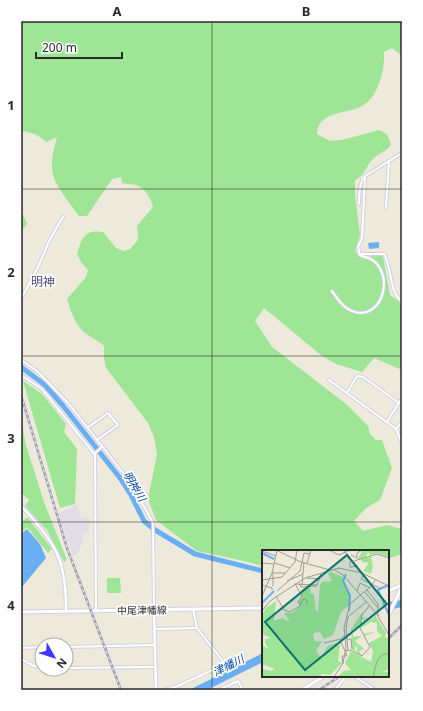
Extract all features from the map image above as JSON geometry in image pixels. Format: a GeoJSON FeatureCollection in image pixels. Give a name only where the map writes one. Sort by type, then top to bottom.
{"type":"FeatureCollection","features":[{"type":"Feature","properties":{"kind":"main road"},"geometry":{"type":"LineString","coordinates":[[389,591],[402,586]]}},
{"type":"Feature","properties":{"kind":"main road"},"geometry":{"type":"LineString","coordinates":[[389,614],[402,586]]}},
{"type":"Feature","properties":{"kind":"main road","name":"中尾津幡線"},"geometry":{"type":"LineString","coordinates":[[21,612],[262,608]]}},
{"type":"Feature","properties":{"kind":"main road"},"geometry":{"type":"LineString","coordinates":[[302,690],[322,677]]}},
{"type":"Feature","properties":{"kind":"street"},"geometry":{"type":"LineString","coordinates":[[359,204],[363,178],[402,153]]}},
{"type":"Feature","properties":{"kind":"street"},"geometry":{"type":"LineString","coordinates":[[386,208],[389,161]]}},
{"type":"Feature","properties":{"kind":"street"},"geometry":{"type":"LineString","coordinates":[[359,254],[358,247],[362,238],[365,176]]}},
{"type":"Feature","properties":{"kind":"street"},"geometry":{"type":"LineString","coordinates":[[21,299],[62,217]]}},
{"type":"Feature","properties":{"kind":"street"},"geometry":{"type":"LineString","coordinates":[[332,291],[348,309],[360,313],[371,309],[382,301],[382,274],[374,261],[359,254]]}},
{"type":"Feature","properties":{"kind":"street"},"geometry":{"type":"LineString","coordinates":[[359,254],[384,254],[389,267],[394,290],[398,299],[402,300]]}},
{"type":"Feature","properties":{"kind":"street"},"geometry":{"type":"LineString","coordinates":[[21,360],[37,370],[53,386],[97,440],[130,482],[153,524],[156,690]]}},
{"type":"Feature","properties":{"kind":"street"},"geometry":{"type":"LineString","coordinates":[[21,375],[42,389],[95,453],[96,610]]}},
{"type":"Feature","properties":{"kind":"street"},"geometry":{"type":"LineString","coordinates":[[347,393],[357,376],[363,377],[399,402]]}},
{"type":"Feature","properties":{"kind":"street"},"geometry":{"type":"LineString","coordinates":[[329,380],[396,429],[402,443]]}},
{"type":"Feature","properties":{"kind":"street"},"geometry":{"type":"LineString","coordinates":[[387,422],[402,398]]}},
{"type":"Feature","properties":{"kind":"street"},"geometry":{"type":"LineString","coordinates":[[87,428],[108,413],[118,425],[97,440]]}},
{"type":"Feature","properties":{"kind":"street"},"geometry":{"type":"LineString","coordinates":[[396,429],[402,422]]}},
{"type":"Feature","properties":{"kind":"street"},"geometry":{"type":"LineString","coordinates":[[95,453],[102,448]]}},
{"type":"Feature","properties":{"kind":"street"},"geometry":{"type":"LineString","coordinates":[[21,506],[49,537],[58,555],[65,579],[66,612]]}},
{"type":"Feature","properties":{"kind":"street"},"geometry":{"type":"LineString","coordinates":[[164,690],[178,686],[225,664],[198,628],[193,609]]}},
{"type":"Feature","properties":{"kind":"street"},"geometry":{"type":"LineString","coordinates":[[154,629],[198,628]]}},
{"type":"Feature","properties":{"kind":"street"},"geometry":{"type":"LineString","coordinates":[[74,647],[155,645]]}},
{"type":"Feature","properties":{"kind":"street"},"geometry":{"type":"LineString","coordinates":[[21,648],[34,647]]}},
{"type":"Feature","properties":{"kind":"street"},"geometry":{"type":"LineString","coordinates":[[21,659],[34,666]]}},
{"type":"Feature","properties":{"kind":"street"},"geometry":{"type":"LineString","coordinates":[[74,668],[155,666]]}},
{"type":"Feature","properties":{"kind":"street"},"geometry":{"type":"LineString","coordinates":[[335,690],[345,677]]}},
{"type":"Feature","properties":{"kind":"street"},"geometry":{"type":"LineString","coordinates":[[356,677],[375,690]]}},
{"type":"Feature","properties":{"kind":"street"},"geometry":{"type":"LineString","coordinates":[[218,690],[238,681],[244,690]]}},
{"type":"Feature","properties":{"kind":"shaded area"},"geometry":{"type":"Polygon","coordinates":[[[77,505],[81,518],[89,518],[89,533],[84,533],[79,552],[73,556],[58,513],[77,505]]]}},
{"type":"Feature","properties":{"kind":"green space"},"geometry":{"type":"Polygon","coordinates":[[[21,21],[402,21],[402,56],[392,48],[384,52],[381,78],[369,101],[363,106],[326,118],[318,127],[317,134],[330,141],[342,140],[379,130],[387,134],[391,144],[374,158],[361,176],[355,180],[355,195],[360,235],[355,251],[359,257],[383,256],[390,295],[402,304],[402,370],[374,358],[362,372],[336,364],[322,356],[264,308],[255,321],[272,347],[346,404],[368,426],[370,434],[376,440],[382,440],[392,468],[380,500],[366,508],[354,521],[363,531],[387,525],[402,529],[402,554],[389,559],[389,550],[262,550],[262,566],[197,551],[156,520],[148,499],[157,454],[154,437],[148,423],[106,368],[104,346],[80,328],[72,314],[67,299],[86,277],[88,270],[81,262],[77,254],[84,236],[91,232],[103,232],[116,248],[124,251],[130,249],[138,240],[137,226],[153,207],[146,192],[141,187],[122,183],[121,177],[112,179],[87,216],[79,216],[64,196],[54,179],[52,165],[57,137],[46,142],[35,134],[21,131],[21,21]]]}},
{"type":"Feature","properties":{"kind":"green space"},"geometry":{"type":"Polygon","coordinates":[[[21,210],[27,224],[21,229],[21,210]]]}},
{"type":"Feature","properties":{"kind":"green space"},"geometry":{"type":"Polygon","coordinates":[[[23,381],[42,394],[66,424],[64,432],[77,449],[75,504],[60,508],[23,381]]]}},
{"type":"Feature","properties":{"kind":"green space"},"geometry":{"type":"Polygon","coordinates":[[[21,415],[25,442],[44,502],[67,560],[64,562],[47,530],[25,506],[29,500],[21,493],[21,415]]]}},
{"type":"Feature","properties":{"kind":"green space"},"geometry":{"type":"Polygon","coordinates":[[[28,518],[52,549],[48,553],[27,527],[21,533],[21,523],[28,518]]]}},
{"type":"Feature","properties":{"kind":"green space"},"geometry":{"type":"Polygon","coordinates":[[[107,578],[120,578],[121,593],[107,593],[107,578]]]}},
{"type":"Feature","properties":{"kind":"water"},"geometry":{"type":"Polygon","coordinates":[[[379,242],[379,248],[369,249],[368,243],[379,242]]]}},
{"type":"Feature","properties":{"kind":"water"},"geometry":{"type":"Polygon","coordinates":[[[27,529],[40,544],[46,558],[21,588],[21,534],[27,529]]]}},
{"type":"Feature","properties":{"kind":"water"},"geometry":{"type":"Polygon","coordinates":[[[402,600],[402,607],[389,610],[389,602],[402,600]]]}},
{"type":"Feature","properties":{"kind":"water"},"geometry":{"type":"Polygon","coordinates":[[[262,654],[262,662],[207,690],[189,690],[262,654]]]}},
{"type":"Feature","properties":{"kind":"waterway","name":"明神川"},"geometry":{"type":"LineString","coordinates":[[21,367],[45,385],[64,407],[120,478],[131,495],[144,521],[155,530],[195,554],[262,571]]}},
{"type":"Feature","properties":{"kind":"railway"},"geometry":{"type":"LineString","coordinates":[[21,395],[67,548],[121,690]]}},
{"type":"Feature","properties":{"kind":"railway"},"geometry":{"type":"LineString","coordinates":[[389,638],[402,625]]}},
{"type":"Feature","properties":{"kind":"railway"},"geometry":{"type":"LineString","coordinates":[[319,690],[338,677]]}},
{"type":"Feature","properties":{"kind":"district","name":"明神"},"geometry":{"type":"Point","coordinates":[43,281]}},
{"type":"Feature","properties":{"kind":"water label","name":"津幡川"},"geometry":{"type":"Point","coordinates":[228,665]}}]}
